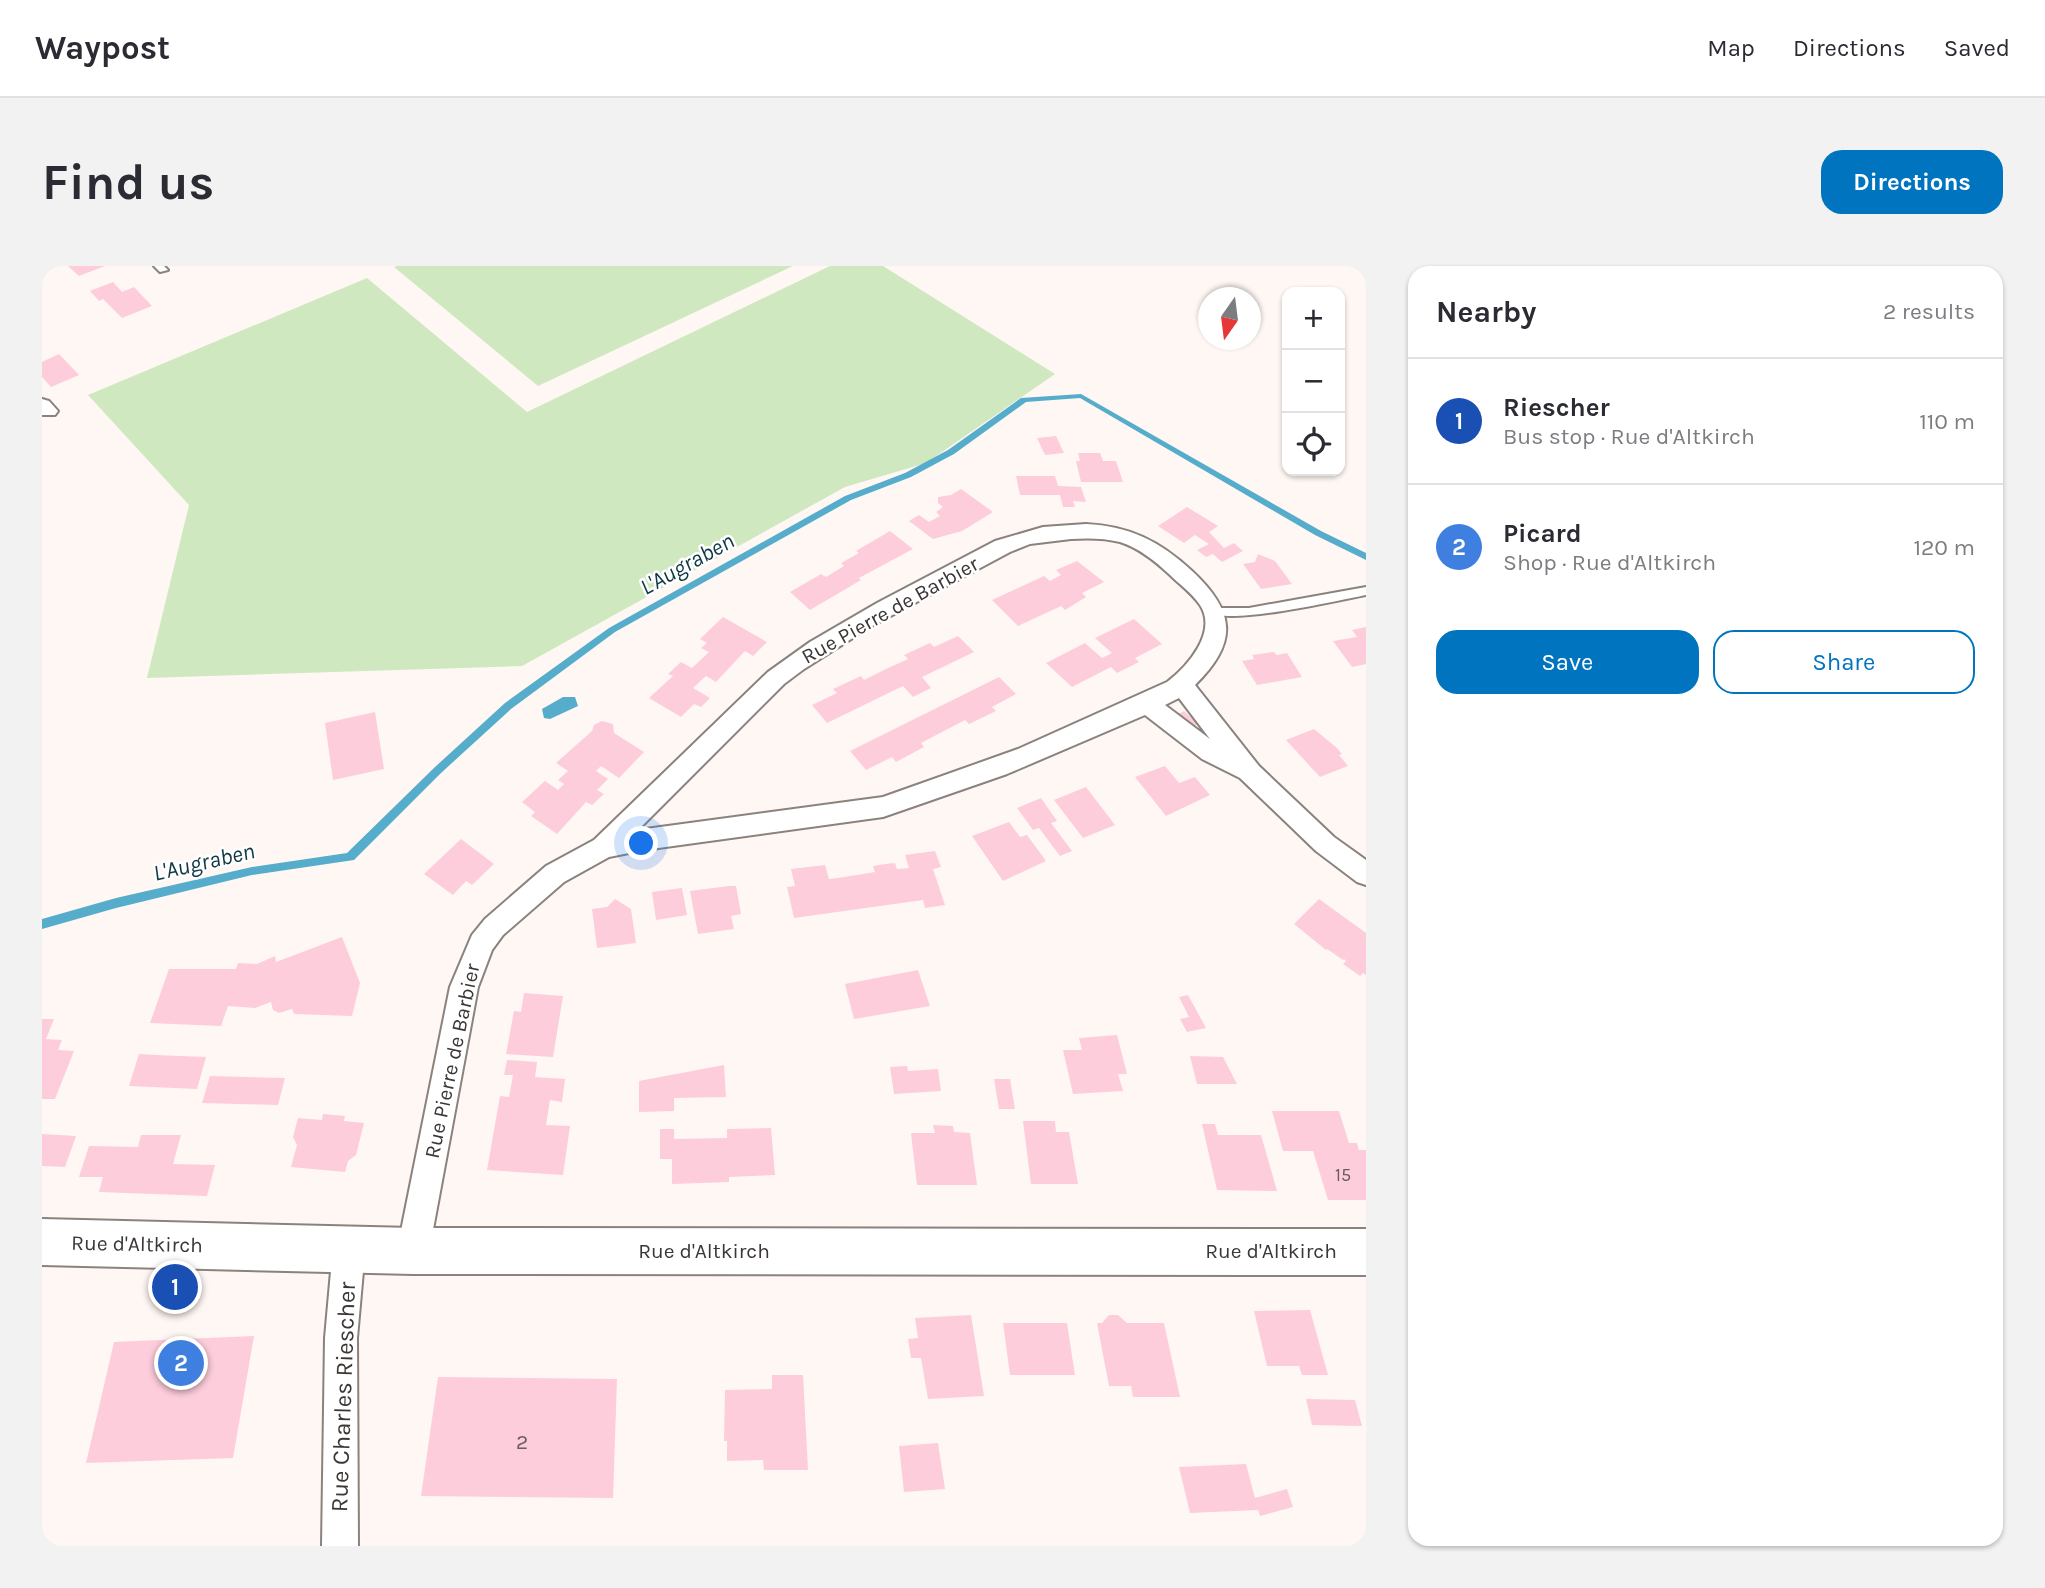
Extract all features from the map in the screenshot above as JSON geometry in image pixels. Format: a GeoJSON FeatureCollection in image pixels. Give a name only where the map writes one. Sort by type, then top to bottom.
{"type":"FeatureCollection","features":[{"type":"Feature","properties":{"kind":"main road","name":"Rue d'Altkirch"},"geometry":{"type":"LineString","coordinates":[[42,1242],[413,1251],[1366,1252]]}},
{"type":"Feature","properties":{"kind":"street","name":"Rue Pierre de Barbier"},"geometry":{"type":"LineString","coordinates":[[413,1251],[464,987],[471,963],[481,943],[521,901],[555,874],[603,848],[776,678],[797,662],[911,595],[1018,540],[1041,534],[1102,533],[1140,542],[1158,553],[1208,597],[1217,612],[1216,635],[1194,672],[1181,684],[1146,703],[1011,762],[921,797],[883,807],[644,839],[603,848]]}},
{"type":"Feature","properties":{"kind":"street"},"geometry":{"type":"LineString","coordinates":[[1181,684],[1250,773],[1325,844],[1366,874]]}},
{"type":"Feature","properties":{"kind":"street"},"geometry":{"type":"LineString","coordinates":[[1146,703],[1210,752],[1250,773]]}},
{"type":"Feature","properties":{"kind":"street","name":"Rue Charles Riescher"},"geometry":{"type":"LineString","coordinates":[[340,1546],[341,1338],[349,1248]]}},
{"type":"Feature","properties":{"kind":"lane"},"geometry":{"type":"LineString","coordinates":[[1217,612],[1249,612],[1366,591]]}},
{"type":"Feature","properties":{"kind":"green space"},"geometry":{"type":"Polygon","coordinates":[[[793,266],[538,386],[394,267],[793,266]]]}},
{"type":"Feature","properties":{"kind":"green space"},"geometry":{"type":"Polygon","coordinates":[[[830,266],[883,266],[1055,374],[926,463],[845,487],[522,666],[147,678],[189,505],[88,395],[367,278],[527,412],[830,266]]]}},
{"type":"Feature","properties":{"kind":"water"},"geometry":{"type":"Polygon","coordinates":[[[563,697],[575,697],[578,706],[550,719],[544,718],[542,709],[563,697]]]}},
{"type":"Feature","properties":{"kind":"building"},"geometry":{"type":"Polygon","coordinates":[[[68,266],[105,266],[79,276],[68,266]]]}},
{"type":"Feature","properties":{"kind":"building"},"geometry":{"type":"Polygon","coordinates":[[[113,282],[122,292],[134,287],[152,306],[122,318],[103,299],[99,301],[90,291],[113,282]]]}},
{"type":"Feature","properties":{"kind":"building"},"geometry":{"type":"Polygon","coordinates":[[[59,354],[79,375],[51,387],[42,377],[42,362],[59,354]]]}},
{"type":"Feature","properties":{"kind":"building"},"geometry":{"type":"Polygon","coordinates":[[[1056,436],[1064,453],[1045,455],[1037,438],[1056,436]]]}},
{"type":"Feature","properties":{"kind":"building"},"geometry":{"type":"Polygon","coordinates":[[[1078,453],[1100,453],[1103,461],[1116,461],[1123,482],[1081,482],[1076,461],[1080,461],[1078,453]]]}},
{"type":"Feature","properties":{"kind":"building"},"geometry":{"type":"Polygon","coordinates":[[[1016,476],[1055,476],[1058,486],[1081,487],[1086,502],[1073,501],[1075,507],[1063,507],[1060,495],[1020,495],[1016,476]]]}},
{"type":"Feature","properties":{"kind":"building"},"geometry":{"type":"Polygon","coordinates":[[[961,489],[993,512],[962,531],[933,539],[909,521],[919,515],[929,522],[940,516],[936,512],[943,507],[938,503],[938,497],[951,495],[961,489]]]}},
{"type":"Feature","properties":{"kind":"building"},"geometry":{"type":"Polygon","coordinates":[[[1187,507],[1218,526],[1209,532],[1224,548],[1234,543],[1243,551],[1222,562],[1213,554],[1206,557],[1197,550],[1209,544],[1195,535],[1184,543],[1158,526],[1187,507]]]}},
{"type":"Feature","properties":{"kind":"building"},"geometry":{"type":"Polygon","coordinates":[[[890,531],[913,549],[859,578],[861,580],[810,610],[790,592],[821,574],[826,577],[844,566],[841,563],[859,553],[856,551],[890,531]]]}},
{"type":"Feature","properties":{"kind":"building"},"geometry":{"type":"Polygon","coordinates":[[[1258,554],[1275,561],[1292,584],[1261,589],[1243,564],[1255,562],[1258,554]]]}},
{"type":"Feature","properties":{"kind":"building"},"geometry":{"type":"Polygon","coordinates":[[[1077,561],[1104,582],[1082,593],[1086,597],[1065,610],[1061,606],[1018,626],[992,600],[1044,576],[1050,581],[1061,575],[1056,570],[1077,561]]]}},
{"type":"Feature","properties":{"kind":"building"},"geometry":{"type":"Polygon","coordinates":[[[723,617],[767,642],[753,656],[745,651],[716,682],[706,676],[693,688],[710,698],[701,707],[694,704],[681,717],[649,698],[673,676],[668,674],[681,662],[692,668],[709,652],[701,648],[707,643],[700,639],[723,617]]]}},
{"type":"Feature","properties":{"kind":"building"},"geometry":{"type":"Polygon","coordinates":[[[1134,619],[1162,644],[1135,658],[1139,662],[1117,673],[1111,667],[1072,687],[1046,663],[1085,643],[1102,658],[1112,653],[1095,638],[1134,619]]]}},
{"type":"Feature","properties":{"kind":"building"},"geometry":{"type":"Polygon","coordinates":[[[1366,627],[1366,664],[1352,667],[1333,641],[1357,637],[1352,630],[1366,627]]]}},
{"type":"Feature","properties":{"kind":"building"},"geometry":{"type":"Polygon","coordinates":[[[958,636],[974,652],[922,677],[931,688],[913,697],[903,686],[827,723],[812,705],[837,693],[833,689],[861,676],[864,680],[908,659],[904,655],[930,643],[934,647],[958,636]]]}},
{"type":"Feature","properties":{"kind":"building"},"geometry":{"type":"Polygon","coordinates":[[[1274,652],[1277,655],[1287,653],[1302,677],[1257,685],[1242,661],[1254,659],[1252,655],[1274,652]]]}},
{"type":"Feature","properties":{"kind":"building"},"geometry":{"type":"Polygon","coordinates":[[[999,677],[1016,694],[992,707],[996,711],[969,724],[965,720],[921,743],[924,747],[896,762],[892,757],[866,770],[850,751],[999,677]]]}},
{"type":"Feature","properties":{"kind":"building"},"geometry":{"type":"Polygon","coordinates":[[[1184,711],[1198,724],[1191,728],[1177,715],[1184,711]]]}},
{"type":"Feature","properties":{"kind":"building"},"geometry":{"type":"Polygon","coordinates":[[[375,712],[384,769],[333,780],[325,723],[375,712]]]}},
{"type":"Feature","properties":{"kind":"building"},"geometry":{"type":"Polygon","coordinates":[[[602,721],[613,724],[614,733],[644,752],[619,778],[601,766],[596,771],[608,779],[597,790],[604,794],[592,805],[586,802],[557,834],[531,816],[535,812],[522,802],[545,781],[558,790],[564,784],[558,780],[568,771],[556,763],[592,731],[594,725],[602,721]]]}},
{"type":"Feature","properties":{"kind":"building"},"geometry":{"type":"Polygon","coordinates":[[[1314,729],[1337,748],[1348,766],[1320,777],[1286,740],[1314,729]]]}},
{"type":"Feature","properties":{"kind":"building"},"geometry":{"type":"Polygon","coordinates":[[[1165,766],[1179,783],[1195,777],[1210,795],[1166,816],[1135,777],[1165,766]]]}},
{"type":"Feature","properties":{"kind":"building"},"geometry":{"type":"Polygon","coordinates":[[[1086,787],[1115,825],[1083,838],[1054,800],[1086,787]]]}},
{"type":"Feature","properties":{"kind":"building"},"geometry":{"type":"Polygon","coordinates":[[[1041,798],[1057,821],[1051,823],[1072,851],[1060,856],[1039,828],[1033,830],[1017,808],[1041,798]]]}},
{"type":"Feature","properties":{"kind":"building"},"geometry":{"type":"Polygon","coordinates":[[[1009,822],[1020,837],[1027,835],[1046,861],[1003,881],[972,836],[1009,822]]]}},
{"type":"Feature","properties":{"kind":"building"},"geometry":{"type":"Polygon","coordinates":[[[461,839],[494,864],[472,885],[466,881],[453,895],[424,874],[461,839]]]}},
{"type":"Feature","properties":{"kind":"building"},"geometry":{"type":"Polygon","coordinates":[[[935,851],[941,867],[933,869],[945,905],[925,908],[923,900],[794,918],[787,887],[795,886],[791,869],[825,865],[829,879],[838,878],[875,872],[873,866],[885,864],[895,863],[897,869],[909,868],[905,855],[935,851]]]}},
{"type":"Feature","properties":{"kind":"building"},"geometry":{"type":"Polygon","coordinates":[[[736,886],[741,914],[731,916],[734,929],[698,934],[690,891],[736,886]]]}},
{"type":"Feature","properties":{"kind":"building"},"geometry":{"type":"Polygon","coordinates":[[[682,888],[687,915],[656,920],[652,892],[682,888]]]}},
{"type":"Feature","properties":{"kind":"building"},"geometry":{"type":"Polygon","coordinates":[[[615,899],[631,909],[636,943],[597,948],[592,909],[607,907],[615,899]]]}},
{"type":"Feature","properties":{"kind":"building"},"geometry":{"type":"Polygon","coordinates":[[[1319,899],[1366,933],[1366,975],[1363,973],[1360,976],[1343,964],[1346,961],[1344,959],[1326,950],[1294,924],[1319,899]]]}},
{"type":"Feature","properties":{"kind":"building"},"geometry":{"type":"Polygon","coordinates":[[[342,937],[360,983],[352,1016],[294,1014],[292,1009],[279,1013],[273,1010],[271,1002],[255,1008],[228,1006],[221,1026],[150,1023],[169,969],[236,969],[238,963],[257,964],[275,956],[276,962],[342,937]]]}},
{"type":"Feature","properties":{"kind":"building"},"geometry":{"type":"Polygon","coordinates":[[[918,970],[930,1006],[854,1019],[845,984],[918,970]]]}},
{"type":"Feature","properties":{"kind":"building"},"geometry":{"type":"Polygon","coordinates":[[[524,993],[563,996],[553,1057],[506,1054],[514,1011],[521,1012],[524,993]]]}},
{"type":"Feature","properties":{"kind":"building"},"geometry":{"type":"Polygon","coordinates":[[[1188,995],[1206,1028],[1187,1032],[1180,1019],[1189,1017],[1179,997],[1188,995]]]}},
{"type":"Feature","properties":{"kind":"building"},"geometry":{"type":"Polygon","coordinates":[[[42,1019],[54,1019],[46,1039],[62,1040],[58,1050],[74,1051],[55,1099],[42,1099],[42,1019]]]}},
{"type":"Feature","properties":{"kind":"building"},"geometry":{"type":"Polygon","coordinates":[[[1117,1035],[1127,1074],[1118,1074],[1123,1091],[1073,1094],[1063,1050],[1082,1050],[1079,1038],[1117,1035]]]}},
{"type":"Feature","properties":{"kind":"building"},"geometry":{"type":"Polygon","coordinates":[[[139,1054],[206,1057],[197,1089],[129,1086],[139,1054]]]}},
{"type":"Feature","properties":{"kind":"building"},"geometry":{"type":"Polygon","coordinates":[[[1190,1056],[1223,1057],[1237,1084],[1197,1084],[1190,1056]]]}},
{"type":"Feature","properties":{"kind":"building"},"geometry":{"type":"Polygon","coordinates":[[[507,1060],[537,1062],[535,1077],[565,1079],[562,1102],[550,1100],[546,1125],[570,1126],[563,1175],[487,1170],[500,1096],[509,1097],[513,1075],[504,1075],[507,1060]]]}},
{"type":"Feature","properties":{"kind":"building"},"geometry":{"type":"Polygon","coordinates":[[[724,1065],[726,1097],[674,1098],[674,1111],[639,1112],[639,1081],[724,1065]]]}},
{"type":"Feature","properties":{"kind":"building"},"geometry":{"type":"Polygon","coordinates":[[[907,1066],[908,1071],[938,1069],[941,1091],[894,1094],[890,1067],[907,1066]]]}},
{"type":"Feature","properties":{"kind":"building"},"geometry":{"type":"Polygon","coordinates":[[[210,1076],[285,1078],[278,1105],[202,1103],[210,1076]]]}},
{"type":"Feature","properties":{"kind":"building"},"geometry":{"type":"Polygon","coordinates":[[[994,1079],[1010,1079],[1015,1109],[999,1109],[994,1079]]]}},
{"type":"Feature","properties":{"kind":"building"},"geometry":{"type":"Polygon","coordinates":[[[1272,1111],[1339,1111],[1349,1143],[1357,1143],[1359,1150],[1366,1150],[1366,1200],[1328,1200],[1313,1151],[1283,1151],[1272,1111]]]}},
{"type":"Feature","properties":{"kind":"building"},"geometry":{"type":"Polygon","coordinates":[[[323,1114],[345,1116],[344,1121],[364,1123],[356,1155],[348,1161],[345,1172],[291,1167],[297,1145],[293,1137],[298,1118],[322,1120],[323,1114]]]}},
{"type":"Feature","properties":{"kind":"building"},"geometry":{"type":"Polygon","coordinates":[[[1023,1121],[1055,1121],[1056,1132],[1069,1132],[1078,1184],[1031,1184],[1023,1121]]]}},
{"type":"Feature","properties":{"kind":"building"},"geometry":{"type":"Polygon","coordinates":[[[1202,1124],[1215,1124],[1218,1135],[1261,1135],[1277,1191],[1217,1190],[1202,1124]]]}},
{"type":"Feature","properties":{"kind":"building"},"geometry":{"type":"Polygon","coordinates":[[[933,1125],[953,1126],[954,1132],[970,1133],[977,1185],[917,1185],[911,1133],[935,1133],[933,1125]]]}},
{"type":"Feature","properties":{"kind":"building"},"geometry":{"type":"Polygon","coordinates":[[[771,1128],[775,1175],[729,1177],[729,1182],[672,1184],[672,1159],[660,1159],[660,1129],[674,1129],[674,1139],[727,1138],[727,1129],[771,1128]]]}},
{"type":"Feature","properties":{"kind":"building"},"geometry":{"type":"Polygon","coordinates":[[[42,1134],[76,1136],[65,1167],[42,1166],[42,1134]]]}},
{"type":"Feature","properties":{"kind":"building"},"geometry":{"type":"Polygon","coordinates":[[[141,1135],[181,1135],[173,1164],[215,1165],[207,1196],[99,1192],[103,1177],[79,1177],[89,1146],[138,1147],[141,1135]]]}},
{"type":"Feature","properties":{"kind":"building"},"geometry":{"type":"Polygon","coordinates":[[[1310,1310],[1328,1375],[1302,1375],[1299,1366],[1267,1366],[1254,1311],[1310,1310]]]}},
{"type":"Feature","properties":{"kind":"building"},"geometry":{"type":"Polygon","coordinates":[[[971,1315],[984,1396],[928,1399],[921,1358],[911,1358],[908,1339],[918,1338],[915,1318],[971,1315]]]}},
{"type":"Feature","properties":{"kind":"building"},"geometry":{"type":"Polygon","coordinates":[[[1109,1315],[1118,1315],[1127,1323],[1164,1323],[1180,1397],[1133,1397],[1131,1386],[1109,1386],[1097,1323],[1102,1323],[1109,1315]]]}},
{"type":"Feature","properties":{"kind":"building"},"geometry":{"type":"Polygon","coordinates":[[[1003,1323],[1067,1323],[1075,1375],[1010,1375],[1003,1323]]]}},
{"type":"Feature","properties":{"kind":"building"},"geometry":{"type":"Polygon","coordinates":[[[254,1336],[233,1458],[86,1463],[114,1342],[254,1336]]]}},
{"type":"Feature","properties":{"kind":"building"},"geometry":{"type":"Polygon","coordinates":[[[772,1375],[803,1375],[808,1470],[764,1470],[763,1460],[727,1461],[727,1441],[724,1441],[725,1390],[772,1389],[772,1375]]]}},
{"type":"Feature","properties":{"kind":"building"},"geometry":{"type":"Polygon","coordinates":[[[438,1377],[617,1379],[613,1498],[421,1496],[438,1377]]]}},
{"type":"Feature","properties":{"kind":"building"},"geometry":{"type":"Polygon","coordinates":[[[1306,1399],[1355,1400],[1362,1426],[1312,1425],[1306,1399]]]}},
{"type":"Feature","properties":{"kind":"building"},"geometry":{"type":"Polygon","coordinates":[[[938,1443],[945,1489],[904,1492],[899,1446],[938,1443]]]}},
{"type":"Feature","properties":{"kind":"building"},"geometry":{"type":"Polygon","coordinates":[[[1246,1464],[1255,1498],[1287,1489],[1293,1507],[1260,1516],[1258,1510],[1190,1513],[1179,1467],[1246,1464]]]}},
{"type":"Feature","properties":{"kind":"waterway","name":"L'Augraben"},"geometry":{"type":"LineString","coordinates":[[42,924],[116,903],[252,871],[350,857],[508,706],[612,630],[848,498],[908,475],[951,452],[1024,400],[1081,396],[1318,533],[1366,557]]}},
{"type":"Feature","properties":{"kind":"place","name":"Riescher"},"geometry":{"type":"Point","coordinates":[175,1287]}},
{"type":"Feature","properties":{"kind":"place","name":"Picard"},"geometry":{"type":"Point","coordinates":[181,1363]}}]}
